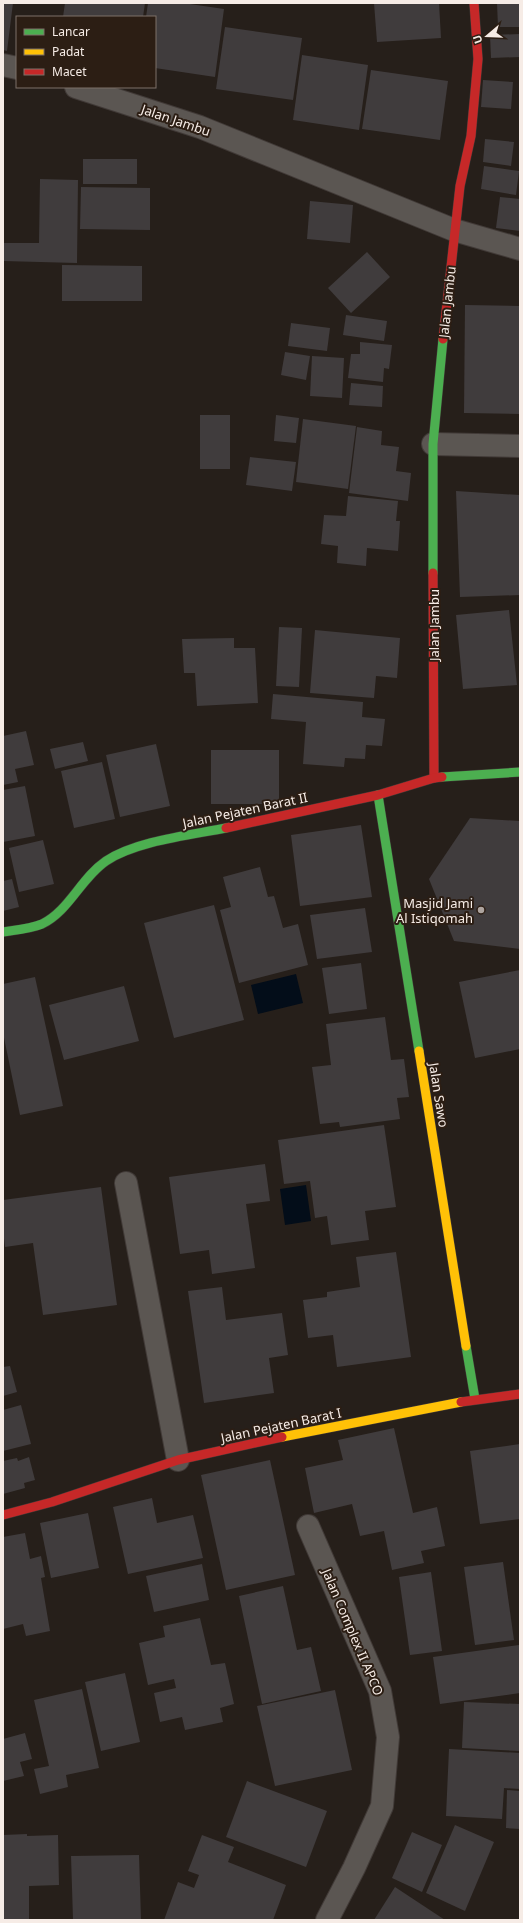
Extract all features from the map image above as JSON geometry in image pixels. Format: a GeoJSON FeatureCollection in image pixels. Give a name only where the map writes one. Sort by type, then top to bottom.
{"type":"FeatureCollection","features":[{"type":"Feature","properties":{"kind":"street"},"geometry":{"type":"LineString","coordinates":[[474,3],[478,59],[471,136],[460,186],[454,230],[520,249]]}},
{"type":"Feature","properties":{"kind":"street","name":"Jalan Jambu"},"geometry":{"type":"LineString","coordinates":[[79,88],[200,127],[454,230],[433,444],[434,778]]}},
{"type":"Feature","properties":{"kind":"street"},"geometry":{"type":"LineString","coordinates":[[433,444],[520,446]]}},
{"type":"Feature","properties":{"kind":"street","name":"Jalan Pejaten Barat II"},"geometry":{"type":"LineString","coordinates":[[3,932],[34,927],[49,920],[63,908],[100,864],[120,852],[378,795],[434,778],[520,772]]}},
{"type":"Feature","properties":{"kind":"street","name":"Jalan Sawo"},"geometry":{"type":"LineString","coordinates":[[378,795],[475,1399]]}},
{"type":"Feature","properties":{"kind":"street"},"geometry":{"type":"LineString","coordinates":[[126,1183],[178,1460]]}},
{"type":"Feature","properties":{"kind":"street","name":"Jalan Pejaten Barat I"},"geometry":{"type":"LineString","coordinates":[[3,1515],[52,1502],[178,1460],[302,1433],[475,1399],[520,1394]]}},
{"type":"Feature","properties":{"kind":"street","name":"Jalan Complex II APCO"},"geometry":{"type":"LineString","coordinates":[[308,1526],[380,1691],[388,1737],[382,1806],[354,1868],[327,1920]]}},
{"type":"Feature","properties":{"kind":"water"},"geometry":{"type":"Polygon","coordinates":[[[296,974],[303,1003],[258,1014],[251,985],[296,974]]]}},
{"type":"Feature","properties":{"kind":"water"},"geometry":{"type":"Polygon","coordinates":[[[306,1185],[311,1221],[285,1225],[280,1189],[306,1185]]]}},
{"type":"Feature","properties":{"kind":"building"},"geometry":{"type":"Polygon","coordinates":[[[3,3],[13,3],[7,51],[3,50],[3,3]]]}},
{"type":"Feature","properties":{"kind":"building"},"geometry":{"type":"Polygon","coordinates":[[[65,3],[145,3],[143,16],[63,16],[65,3]]]}},
{"type":"Feature","properties":{"kind":"building"},"geometry":{"type":"Polygon","coordinates":[[[148,3],[183,3],[224,9],[215,77],[156,68],[156,16],[146,16],[148,3]]]}},
{"type":"Feature","properties":{"kind":"building"},"geometry":{"type":"Polygon","coordinates":[[[374,3],[439,3],[441,38],[377,42],[374,3]]]}},
{"type":"Feature","properties":{"kind":"building"},"geometry":{"type":"Polygon","coordinates":[[[497,3],[520,3],[520,27],[498,27],[497,3]]]}},
{"type":"Feature","properties":{"kind":"building"},"geometry":{"type":"Polygon","coordinates":[[[225,27],[302,38],[293,100],[216,89],[225,27]]]}},
{"type":"Feature","properties":{"kind":"building"},"geometry":{"type":"Polygon","coordinates":[[[520,34],[520,57],[491,58],[490,35],[520,34]]]}},
{"type":"Feature","properties":{"kind":"building"},"geometry":{"type":"Polygon","coordinates":[[[302,55],[368,65],[359,130],[293,120],[302,55]]]}},
{"type":"Feature","properties":{"kind":"building"},"geometry":{"type":"Polygon","coordinates":[[[371,70],[448,81],[440,140],[362,129],[371,70]]]}},
{"type":"Feature","properties":{"kind":"building"},"geometry":{"type":"Polygon","coordinates":[[[483,80],[513,82],[511,109],[481,107],[483,80]]]}},
{"type":"Feature","properties":{"kind":"building"},"geometry":{"type":"Polygon","coordinates":[[[485,139],[514,142],[511,166],[483,162],[485,139]]]}},
{"type":"Feature","properties":{"kind":"building"},"geometry":{"type":"Polygon","coordinates":[[[83,159],[137,159],[137,184],[83,184],[83,159]]]}},
{"type":"Feature","properties":{"kind":"building"},"geometry":{"type":"Polygon","coordinates":[[[484,166],[519,171],[516,195],[481,189],[484,166]]]}},
{"type":"Feature","properties":{"kind":"building"},"geometry":{"type":"Polygon","coordinates":[[[40,179],[78,180],[77,263],[3,261],[3,243],[39,243],[40,179]]]}},
{"type":"Feature","properties":{"kind":"building"},"geometry":{"type":"Polygon","coordinates":[[[81,187],[150,188],[150,230],[80,229],[81,187]]]}},
{"type":"Feature","properties":{"kind":"building"},"geometry":{"type":"Polygon","coordinates":[[[500,197],[520,199],[520,231],[496,228],[500,197]]]}},
{"type":"Feature","properties":{"kind":"building"},"geometry":{"type":"Polygon","coordinates":[[[310,201],[353,205],[350,243],[307,239],[310,201]]]}},
{"type":"Feature","properties":{"kind":"building"},"geometry":{"type":"Polygon","coordinates":[[[367,252],[390,277],[351,313],[328,288],[367,252]]]}},
{"type":"Feature","properties":{"kind":"building"},"geometry":{"type":"Polygon","coordinates":[[[62,265],[142,266],[142,301],[62,301],[62,265]]]}},
{"type":"Feature","properties":{"kind":"building"},"geometry":{"type":"Polygon","coordinates":[[[465,305],[520,306],[520,414],[464,413],[465,305]]]}},
{"type":"Feature","properties":{"kind":"building"},"geometry":{"type":"Polygon","coordinates":[[[346,315],[387,321],[384,341],[343,335],[346,315]]]}},
{"type":"Feature","properties":{"kind":"building"},"geometry":{"type":"Polygon","coordinates":[[[291,323],[330,328],[327,351],[288,346],[291,323]]]}},
{"type":"Feature","properties":{"kind":"building"},"geometry":{"type":"Polygon","coordinates":[[[360,342],[392,345],[389,369],[384,368],[383,382],[348,378],[351,354],[360,354],[360,342]]]}},
{"type":"Feature","properties":{"kind":"building"},"geometry":{"type":"Polygon","coordinates":[[[285,352],[310,356],[306,380],[281,375],[285,352]]]}},
{"type":"Feature","properties":{"kind":"building"},"geometry":{"type":"Polygon","coordinates":[[[312,356],[344,358],[342,398],[310,396],[312,356]]]}},
{"type":"Feature","properties":{"kind":"building"},"geometry":{"type":"Polygon","coordinates":[[[351,383],[383,386],[382,407],[349,405],[351,383]]]}},
{"type":"Feature","properties":{"kind":"building"},"geometry":{"type":"Polygon","coordinates":[[[200,415],[230,415],[230,469],[200,469],[200,415]]]}},
{"type":"Feature","properties":{"kind":"building"},"geometry":{"type":"Polygon","coordinates":[[[276,415],[299,418],[296,443],[274,441],[276,415]]]}},
{"type":"Feature","properties":{"kind":"building"},"geometry":{"type":"Polygon","coordinates":[[[303,419],[356,426],[348,489],[296,482],[303,419]]]}},
{"type":"Feature","properties":{"kind":"building"},"geometry":{"type":"Polygon","coordinates":[[[357,427],[382,431],[381,445],[399,447],[396,471],[411,473],[408,501],[349,493],[357,427]]]}},
{"type":"Feature","properties":{"kind":"building"},"geometry":{"type":"Polygon","coordinates":[[[250,457],[296,462],[292,491],[246,485],[250,457]]]}},
{"type":"Feature","properties":{"kind":"building"},"geometry":{"type":"Polygon","coordinates":[[[456,491],[520,495],[520,595],[460,597],[456,491]]]}},
{"type":"Feature","properties":{"kind":"building"},"geometry":{"type":"Polygon","coordinates":[[[348,496],[398,501],[396,521],[400,521],[398,551],[367,548],[366,566],[337,563],[338,546],[321,544],[324,515],[346,516],[348,496]]]}},
{"type":"Feature","properties":{"kind":"building"},"geometry":{"type":"Polygon","coordinates":[[[509,610],[517,685],[463,689],[456,615],[509,610]]]}},
{"type":"Feature","properties":{"kind":"building"},"geometry":{"type":"Polygon","coordinates":[[[279,627],[302,628],[299,687],[276,686],[279,627]]]}},
{"type":"Feature","properties":{"kind":"building"},"geometry":{"type":"Polygon","coordinates":[[[315,630],[400,638],[397,678],[376,676],[374,698],[310,693],[315,630]]]}},
{"type":"Feature","properties":{"kind":"building"},"geometry":{"type":"Polygon","coordinates":[[[234,638],[234,648],[255,648],[258,703],[197,706],[195,673],[184,673],[182,639],[234,638]]]}},
{"type":"Feature","properties":{"kind":"building"},"geometry":{"type":"Polygon","coordinates":[[[273,694],[363,702],[362,717],[385,719],[382,746],[366,745],[365,759],[345,758],[344,767],[303,764],[306,722],[271,719],[273,694]]]}},
{"type":"Feature","properties":{"kind":"building"},"geometry":{"type":"Polygon","coordinates":[[[26,731],[34,765],[15,769],[18,782],[3,785],[3,736],[26,731]]]}},
{"type":"Feature","properties":{"kind":"building"},"geometry":{"type":"Polygon","coordinates":[[[83,742],[88,761],[55,769],[50,749],[83,742]]]}},
{"type":"Feature","properties":{"kind":"building"},"geometry":{"type":"Polygon","coordinates":[[[156,744],[170,806],[120,817],[106,755],[156,744]]]}},
{"type":"Feature","properties":{"kind":"building"},"geometry":{"type":"Polygon","coordinates":[[[211,750],[279,750],[279,804],[211,804],[211,750]]]}},
{"type":"Feature","properties":{"kind":"building"},"geometry":{"type":"Polygon","coordinates":[[[102,762],[115,819],[74,828],[61,771],[102,762]]]}},
{"type":"Feature","properties":{"kind":"building"},"geometry":{"type":"Polygon","coordinates":[[[25,786],[35,836],[3,842],[3,790],[25,786]]]}},
{"type":"Feature","properties":{"kind":"building","name":"Masjid Jami Al Istiqomah"},"geometry":{"type":"Polygon","coordinates":[[[470,818],[520,821],[520,949],[454,941],[429,879],[470,818]]]}},
{"type":"Feature","properties":{"kind":"building"},"geometry":{"type":"Polygon","coordinates":[[[361,825],[372,897],[300,906],[291,835],[361,825]]]}},
{"type":"Feature","properties":{"kind":"building"},"geometry":{"type":"Polygon","coordinates":[[[43,840],[54,884],[19,892],[9,848],[43,840]]]}},
{"type":"Feature","properties":{"kind":"building"},"geometry":{"type":"Polygon","coordinates":[[[260,867],[268,897],[274,896],[283,928],[298,924],[308,965],[239,983],[220,910],[231,907],[223,877],[260,867]]]}},
{"type":"Feature","properties":{"kind":"building"},"geometry":{"type":"Polygon","coordinates":[[[12,879],[19,907],[3,911],[3,881],[12,879]]]}},
{"type":"Feature","properties":{"kind":"building"},"geometry":{"type":"Polygon","coordinates":[[[214,905],[244,1020],[174,1038],[144,923],[214,905]]]}},
{"type":"Feature","properties":{"kind":"building"},"geometry":{"type":"Polygon","coordinates":[[[365,908],[372,952],[317,959],[310,915],[365,908]]]}},
{"type":"Feature","properties":{"kind":"building"},"geometry":{"type":"Polygon","coordinates":[[[361,963],[367,1009],[329,1014],[322,968],[361,963]]]}},
{"type":"Feature","properties":{"kind":"building"},"geometry":{"type":"Polygon","coordinates":[[[520,970],[520,1049],[475,1058],[459,982],[520,970]]]}},
{"type":"Feature","properties":{"kind":"building"},"geometry":{"type":"Polygon","coordinates":[[[35,977],[63,1106],[20,1115],[3,1033],[3,984],[35,977]]]}},
{"type":"Feature","properties":{"kind":"building"},"geometry":{"type":"Polygon","coordinates":[[[124,986],[139,1041],[64,1060],[49,1005],[124,986]]]}},
{"type":"Feature","properties":{"kind":"building"},"geometry":{"type":"Polygon","coordinates":[[[385,1017],[391,1060],[404,1059],[409,1097],[397,1098],[400,1119],[340,1127],[339,1122],[320,1124],[312,1067],[331,1065],[326,1024],[385,1017]]]}},
{"type":"Feature","properties":{"kind":"building"},"geometry":{"type":"Polygon","coordinates":[[[384,1125],[396,1207],[365,1211],[369,1240],[331,1245],[327,1216],[315,1218],[310,1181],[284,1184],[278,1140],[384,1125]]]}},
{"type":"Feature","properties":{"kind":"building"},"geometry":{"type":"Polygon","coordinates":[[[265,1164],[270,1201],[246,1204],[255,1268],[212,1274],[209,1250],[180,1254],[169,1177],[265,1164]]]}},
{"type":"Feature","properties":{"kind":"building"},"geometry":{"type":"Polygon","coordinates":[[[101,1187],[117,1305],[43,1315],[33,1243],[5,1247],[3,1230],[3,1200],[101,1187]]]}},
{"type":"Feature","properties":{"kind":"building"},"geometry":{"type":"Polygon","coordinates":[[[396,1252],[411,1357],[337,1367],[333,1335],[308,1338],[303,1300],[327,1297],[327,1292],[360,1287],[356,1257],[396,1252]]]}},
{"type":"Feature","properties":{"kind":"building"},"geometry":{"type":"Polygon","coordinates":[[[222,1287],[226,1320],[282,1313],[288,1355],[269,1358],[274,1393],[204,1403],[188,1291],[222,1287]]]}},
{"type":"Feature","properties":{"kind":"building"},"geometry":{"type":"Polygon","coordinates":[[[10,1366],[17,1392],[3,1396],[3,1367],[10,1366]]]}},
{"type":"Feature","properties":{"kind":"building"},"geometry":{"type":"Polygon","coordinates":[[[21,1405],[31,1444],[3,1451],[3,1410],[21,1405]]]}},
{"type":"Feature","properties":{"kind":"building"},"geometry":{"type":"Polygon","coordinates":[[[394,1428],[413,1513],[437,1507],[445,1546],[421,1551],[424,1563],[392,1570],[384,1531],[360,1536],[352,1504],[314,1513],[305,1468],[343,1460],[338,1440],[394,1428]]]}},
{"type":"Feature","properties":{"kind":"building"},"geometry":{"type":"Polygon","coordinates":[[[520,1444],[520,1519],[480,1524],[470,1451],[520,1444]]]}},
{"type":"Feature","properties":{"kind":"building"},"geometry":{"type":"Polygon","coordinates":[[[29,1457],[35,1480],[24,1483],[25,1488],[3,1494],[3,1461],[17,1458],[18,1461],[29,1457]]]}},
{"type":"Feature","properties":{"kind":"building"},"geometry":{"type":"Polygon","coordinates":[[[270,1460],[295,1575],[226,1590],[201,1475],[270,1460]]]}},
{"type":"Feature","properties":{"kind":"building"},"geometry":{"type":"Polygon","coordinates":[[[152,1498],[157,1523],[193,1515],[203,1558],[128,1574],[113,1507],[152,1498]]]}},
{"type":"Feature","properties":{"kind":"building"},"geometry":{"type":"Polygon","coordinates":[[[88,1513],[99,1568],[51,1578],[40,1523],[88,1513]]]}},
{"type":"Feature","properties":{"kind":"building"},"geometry":{"type":"Polygon","coordinates":[[[25,1533],[30,1559],[41,1556],[45,1577],[41,1578],[50,1631],[26,1636],[23,1624],[3,1629],[3,1537],[25,1533]]]}},
{"type":"Feature","properties":{"kind":"building"},"geometry":{"type":"Polygon","coordinates":[[[503,1562],[514,1640],[475,1645],[464,1567],[503,1562]]]}},
{"type":"Feature","properties":{"kind":"building"},"geometry":{"type":"Polygon","coordinates":[[[202,1564],[209,1600],[154,1612],[146,1576],[202,1564]]]}},
{"type":"Feature","properties":{"kind":"building"},"geometry":{"type":"Polygon","coordinates":[[[431,1572],[442,1651],[410,1655],[399,1577],[431,1572]]]}},
{"type":"Feature","properties":{"kind":"building"},"geometry":{"type":"Polygon","coordinates":[[[283,1586],[297,1650],[311,1647],[321,1691],[262,1704],[239,1596],[283,1586]]]}},
{"type":"Feature","properties":{"kind":"building"},"geometry":{"type":"Polygon","coordinates":[[[200,1618],[211,1665],[225,1663],[234,1704],[220,1708],[223,1722],[185,1730],[182,1717],[160,1722],[154,1693],[176,1688],[174,1679],[148,1685],[139,1643],[165,1637],[163,1626],[200,1618]]]}},
{"type":"Feature","properties":{"kind":"building"},"geometry":{"type":"Polygon","coordinates":[[[519,1645],[520,1693],[440,1704],[433,1657],[519,1645]]]}},
{"type":"Feature","properties":{"kind":"building"},"geometry":{"type":"Polygon","coordinates":[[[125,1673],[140,1742],[101,1751],[85,1682],[125,1673]]]}},
{"type":"Feature","properties":{"kind":"building"},"geometry":{"type":"Polygon","coordinates":[[[82,1689],[99,1768],[66,1775],[68,1787],[40,1794],[34,1769],[49,1766],[34,1700],[82,1689]]]}},
{"type":"Feature","properties":{"kind":"building"},"geometry":{"type":"Polygon","coordinates":[[[335,1690],[352,1770],[275,1786],[257,1706],[335,1690]]]}},
{"type":"Feature","properties":{"kind":"building"},"geometry":{"type":"Polygon","coordinates":[[[464,1702],[520,1704],[520,1751],[462,1748],[464,1702]]]}},
{"type":"Feature","properties":{"kind":"building"},"geometry":{"type":"Polygon","coordinates":[[[25,1733],[32,1759],[20,1762],[24,1776],[3,1781],[3,1739],[25,1733]]]}},
{"type":"Feature","properties":{"kind":"building"},"geometry":{"type":"Polygon","coordinates":[[[449,1749],[520,1753],[520,1789],[504,1788],[502,1819],[446,1816],[449,1749]]]}},
{"type":"Feature","properties":{"kind":"building"},"geometry":{"type":"Polygon","coordinates":[[[247,1781],[327,1811],[306,1867],[226,1837],[247,1781]]]}},
{"type":"Feature","properties":{"kind":"building"},"geometry":{"type":"Polygon","coordinates":[[[507,1790],[520,1791],[520,1829],[506,1828],[507,1790]]]}},
{"type":"Feature","properties":{"kind":"building"},"geometry":{"type":"Polygon","coordinates":[[[455,1825],[494,1842],[465,1911],[426,1893],[455,1825]]]}},
{"type":"Feature","properties":{"kind":"building"},"geometry":{"type":"Polygon","coordinates":[[[412,1832],[442,1845],[422,1892],[392,1878],[412,1832]]]}},
{"type":"Feature","properties":{"kind":"building"},"geometry":{"type":"Polygon","coordinates":[[[27,1834],[27,1836],[58,1835],[59,1885],[29,1886],[29,1920],[3,1920],[3,1835],[27,1834]]]}},
{"type":"Feature","properties":{"kind":"building"},"geometry":{"type":"Polygon","coordinates":[[[202,1835],[234,1847],[228,1862],[286,1885],[273,1920],[164,1920],[178,1882],[194,1888],[199,1875],[188,1871],[202,1835]]]}},
{"type":"Feature","properties":{"kind":"building"},"geometry":{"type":"Polygon","coordinates":[[[139,1855],[141,1920],[73,1920],[71,1856],[139,1855]]]}},
{"type":"Feature","properties":{"kind":"building"},"geometry":{"type":"Polygon","coordinates":[[[395,1887],[445,1920],[374,1920],[395,1887]]]}},
{"type":"Feature","properties":{"kind":"traffic: fast"},"geometry":{"type":"LineString","coordinates":[[433,573],[433,444],[443,339]]}},
{"type":"Feature","properties":{"kind":"traffic: fast"},"geometry":{"type":"LineString","coordinates":[[442,777],[520,772]]}},
{"type":"Feature","properties":{"kind":"traffic: fast"},"geometry":{"type":"LineString","coordinates":[[378,795],[419,1051]]}},
{"type":"Feature","properties":{"kind":"traffic: fast"},"geometry":{"type":"LineString","coordinates":[[3,932],[33,927],[42,924],[51,918],[68,903],[97,868],[118,854],[132,848],[164,840],[226,828]]}},
{"type":"Feature","properties":{"kind":"traffic: fast"},"geometry":{"type":"LineString","coordinates":[[466,1346],[475,1399]]}},
{"type":"Feature","properties":{"kind":"traffic: slow"},"geometry":{"type":"LineString","coordinates":[[419,1051],[466,1346]]}},
{"type":"Feature","properties":{"kind":"traffic: slow"},"geometry":{"type":"LineString","coordinates":[[282,1437],[461,1402]]}},
{"type":"Feature","properties":{"kind":"traffic: jam"},"geometry":{"type":"LineString","coordinates":[[443,339],[460,186],[471,136],[478,59],[474,3]]}},
{"type":"Feature","properties":{"kind":"traffic: jam"},"geometry":{"type":"LineString","coordinates":[[433,573],[434,778]]}},
{"type":"Feature","properties":{"kind":"traffic: jam"},"geometry":{"type":"LineString","coordinates":[[226,828],[378,795],[434,778],[442,777]]}},
{"type":"Feature","properties":{"kind":"traffic: jam"},"geometry":{"type":"LineString","coordinates":[[461,1402],[520,1394]]}},
{"type":"Feature","properties":{"kind":"traffic: jam"},"geometry":{"type":"LineString","coordinates":[[3,1515],[52,1502],[178,1460],[282,1437]]}},
{"type":"Feature","properties":{"kind":"place","name":"Masjid Jami Al Istiqomah"},"geometry":{"type":"Point","coordinates":[481,910]}}]}
